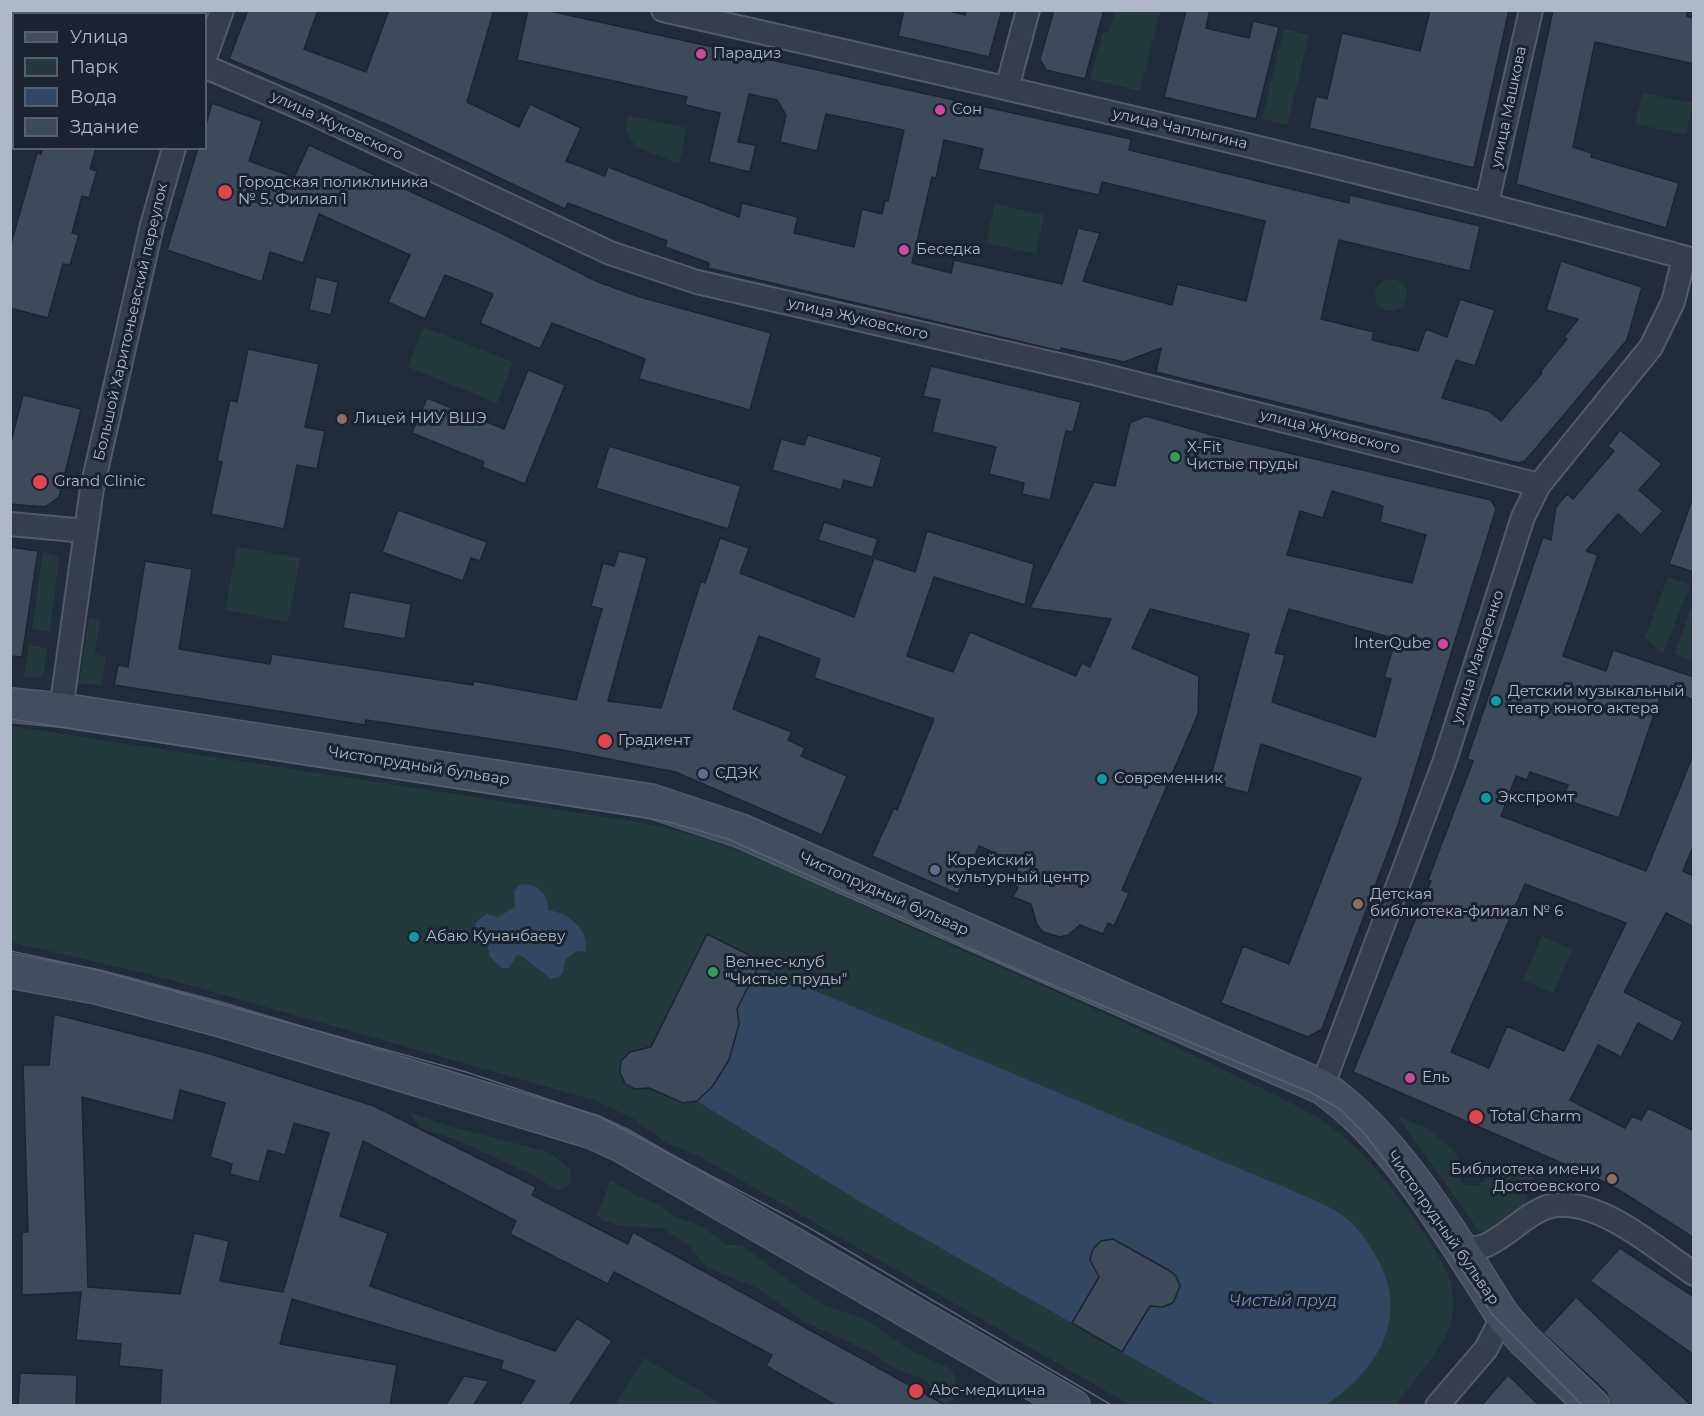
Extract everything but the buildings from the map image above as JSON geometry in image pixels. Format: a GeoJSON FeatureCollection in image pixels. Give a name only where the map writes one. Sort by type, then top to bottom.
{"type":"FeatureCollection","features":[{"type":"Feature","properties":{"kind":"main road","name":"Чистопрудный бульвар"},"geometry":{"type":"LineString","coordinates":[[10,705],[61,710],[616,795],[683,810],[741,831],[1322,1087],[1350,1106],[1393,1154],[1503,1316],[1523,1339],[1593,1406]]}},
{"type":"Feature","properties":{"kind":"main road"},"geometry":{"type":"LineString","coordinates":[[10,971],[97,987],[218,1019],[593,1132],[621,1145],[1073,1406]]}},
{"type":"Feature","properties":{"kind":"street"},"geometry":{"type":"LineString","coordinates":[[207,52],[222,10]]}},
{"type":"Feature","properties":{"kind":"street","name":"улица Чаплыгина"},"geometry":{"type":"LineString","coordinates":[[663,10],[1007,88],[1487,203],[1689,259]]}},
{"type":"Feature","properties":{"kind":"street"},"geometry":{"type":"LineString","coordinates":[[1007,88],[1028,10]]}},
{"type":"Feature","properties":{"kind":"street","name":"улица Машкова"},"geometry":{"type":"LineString","coordinates":[[1487,203],[1531,10]]}},
{"type":"Feature","properties":{"kind":"street","name":"улица Жуковского"},"geometry":{"type":"LineString","coordinates":[[207,67],[319,116],[610,253],[697,282],[1098,374],[1539,485]]}},
{"type":"Feature","properties":{"kind":"street","name":"Большой Харитоньевский переулок"},"geometry":{"type":"LineString","coordinates":[[61,710],[92,488],[152,225],[173,150]]}},
{"type":"Feature","properties":{"kind":"street","name":"улица Макаренко"},"geometry":{"type":"LineString","coordinates":[[1322,1087],[1444,763],[1523,517],[1539,485],[1651,347],[1673,302],[1689,259]]}},
{"type":"Feature","properties":{"kind":"street"},"geometry":{"type":"LineString","coordinates":[[10,524],[86,531]]}},
{"type":"Feature","properties":{"kind":"street"},"geometry":{"type":"LineString","coordinates":[[1455,1243],[1462,1248],[1479,1250],[1527,1216],[1543,1208],[1556,1205],[1574,1207],[1597,1213],[1623,1226],[1694,1274]]}},
{"type":"Feature","properties":{"kind":"street"},"geometry":{"type":"LineString","coordinates":[[1437,1406],[1481,1355],[1501,1325],[1503,1316]]}},
{"type":"Feature","properties":{"kind":"green space"},"geometry":{"type":"Polygon","coordinates":[[[1115,11],[1160,11],[1140,91],[1090,79],[1103,32],[1109,33],[1115,11]]]}},
{"type":"Feature","properties":{"kind":"green space"},"geometry":{"type":"Polygon","coordinates":[[[1284,29],[1309,35],[1287,125],[1262,119],[1284,29]]]}},
{"type":"Feature","properties":{"kind":"green space"},"geometry":{"type":"Polygon","coordinates":[[[1643,93],[1693,103],[1686,135],[1635,124],[1643,93]]]}},
{"type":"Feature","properties":{"kind":"green space"},"geometry":{"type":"Polygon","coordinates":[[[628,115],[687,128],[679,164],[636,147],[625,129],[628,115]]]}},
{"type":"Feature","properties":{"kind":"green space"},"geometry":{"type":"Polygon","coordinates":[[[995,204],[1044,215],[1036,254],[986,243],[995,204]]]}},
{"type":"Feature","properties":{"kind":"green space"},"geometry":{"type":"Polygon","coordinates":[[[1391,279],[1403,283],[1407,295],[1403,307],[1391,311],[1379,307],[1375,295],[1379,283],[1391,279]]]}},
{"type":"Feature","properties":{"kind":"green space"},"geometry":{"type":"Polygon","coordinates":[[[424,327],[513,362],[497,403],[408,367],[424,327]]]}},
{"type":"Feature","properties":{"kind":"green space"},"geometry":{"type":"Polygon","coordinates":[[[237,547],[300,558],[288,622],[225,610],[237,547]]]}},
{"type":"Feature","properties":{"kind":"green space"},"geometry":{"type":"Polygon","coordinates":[[[43,552],[55,555],[59,560],[50,632],[32,629],[43,552]]]}},
{"type":"Feature","properties":{"kind":"green space"},"geometry":{"type":"Polygon","coordinates":[[[1668,577],[1690,585],[1663,654],[1645,637],[1668,577]]]}},
{"type":"Feature","properties":{"kind":"green space"},"geometry":{"type":"Polygon","coordinates":[[[1693,603],[1693,661],[1674,654],[1693,603]]]}},
{"type":"Feature","properties":{"kind":"green space"},"geometry":{"type":"Polygon","coordinates":[[[89,618],[100,620],[95,654],[106,657],[102,686],[79,683],[89,618]]]}},
{"type":"Feature","properties":{"kind":"green space"},"geometry":{"type":"Polygon","coordinates":[[[29,645],[47,648],[44,673],[39,678],[24,677],[29,645]]]}},
{"type":"Feature","properties":{"kind":"green space"},"geometry":{"type":"Polygon","coordinates":[[[11,726],[638,822],[709,841],[778,867],[1164,1041],[1312,1114],[1338,1132],[1364,1155],[1406,1207],[1442,1263],[1452,1288],[1453,1312],[1448,1331],[1436,1352],[1396,1405],[1130,1405],[699,1156],[664,1142],[655,1133],[638,1125],[638,1121],[597,1101],[164,978],[11,942],[11,726]]]}},
{"type":"Feature","properties":{"kind":"green space"},"geometry":{"type":"Polygon","coordinates":[[[1542,936],[1572,950],[1553,993],[1523,980],[1542,936]]]}},
{"type":"Feature","properties":{"kind":"green space"},"geometry":{"type":"Polygon","coordinates":[[[409,1112],[448,1126],[549,1152],[570,1169],[571,1182],[562,1190],[555,1189],[535,1176],[452,1138],[420,1128],[409,1112]]]}},
{"type":"Feature","properties":{"kind":"green space"},"geometry":{"type":"Polygon","coordinates":[[[1397,1116],[1427,1128],[1455,1152],[1458,1160],[1456,1174],[1465,1185],[1478,1186],[1493,1173],[1503,1175],[1514,1168],[1534,1176],[1524,1205],[1490,1231],[1479,1231],[1397,1116]]]}},
{"type":"Feature","properties":{"kind":"green space"},"geometry":{"type":"Polygon","coordinates":[[[611,1180],[635,1195],[660,1205],[675,1217],[701,1226],[727,1245],[741,1245],[821,1304],[867,1320],[908,1349],[951,1369],[956,1381],[954,1400],[942,1405],[926,1380],[894,1368],[868,1351],[803,1321],[757,1288],[708,1268],[688,1245],[662,1228],[621,1226],[601,1220],[597,1215],[611,1180]]]}},
{"type":"Feature","properties":{"kind":"green space"},"geometry":{"type":"Polygon","coordinates":[[[644,1358],[724,1405],[615,1405],[644,1358]]]}},
{"type":"Feature","properties":{"kind":"water"},"geometry":{"type":"Polygon","coordinates":[[[526,884],[539,889],[547,900],[548,910],[570,919],[585,937],[585,952],[577,951],[566,959],[563,972],[556,978],[551,979],[522,956],[517,955],[509,968],[502,968],[490,957],[488,947],[476,943],[474,938],[475,926],[479,920],[487,914],[498,917],[515,907],[514,891],[519,885],[526,884]]]}},
{"type":"Feature","properties":{"kind":"water","name":"Чистый пруд"},"geometry":{"type":"Polygon","coordinates":[[[758,967],[1324,1204],[1345,1217],[1365,1239],[1387,1280],[1391,1301],[1389,1322],[1374,1359],[1360,1376],[1326,1405],[1215,1405],[1122,1352],[1151,1305],[1166,1307],[1177,1297],[1179,1282],[1173,1273],[1163,1266],[1119,1242],[1103,1240],[1097,1242],[1090,1260],[1100,1275],[1072,1323],[864,1204],[697,1101],[712,1087],[729,1060],[739,1024],[737,1009],[758,967]]]}},
{"type":"Feature","properties":{"kind":"tram line"},"geometry":{"type":"LineString","coordinates":[[10,719],[665,821],[728,839],[1029,975],[1310,1092],[1340,1109],[1365,1134],[1406,1188],[1492,1314],[1583,1406]]}},
{"type":"Feature","properties":{"kind":"tram line"},"geometry":{"type":"LineString","coordinates":[[10,951],[94,969],[466,1072],[598,1116],[806,1226],[1113,1406]]}},
{"type":"Feature","properties":{"kind":"place","name":"Парадиз"},"geometry":{"type":"Point","coordinates":[701,54]}},
{"type":"Feature","properties":{"kind":"place","name":"Сон"},"geometry":{"type":"Point","coordinates":[940,110]}},
{"type":"Feature","properties":{"kind":"place","name":"Городская поликлиника № 5. Филиал 1"},"geometry":{"type":"Point","coordinates":[225,192]}},
{"type":"Feature","properties":{"kind":"place","name":"Беседка"},"geometry":{"type":"Point","coordinates":[904,250]}},
{"type":"Feature","properties":{"kind":"place","name":"Лицей НИУ ВШЭ"},"geometry":{"type":"Point","coordinates":[342,419]}},
{"type":"Feature","properties":{"kind":"place","name":"X-Fit Чистые пруды"},"geometry":{"type":"Point","coordinates":[1175,457]}},
{"type":"Feature","properties":{"kind":"place","name":"Grand Clinic"},"geometry":{"type":"Point","coordinates":[40,482]}},
{"type":"Feature","properties":{"kind":"place","name":"InterQube"},"geometry":{"type":"Point","coordinates":[1443,644]}},
{"type":"Feature","properties":{"kind":"place","name":"Детский музыкальный театр юного актера"},"geometry":{"type":"Point","coordinates":[1496,701]}},
{"type":"Feature","properties":{"kind":"place","name":"Градиент"},"geometry":{"type":"Point","coordinates":[605,741]}},
{"type":"Feature","properties":{"kind":"place","name":"СДЭК"},"geometry":{"type":"Point","coordinates":[703,774]}},
{"type":"Feature","properties":{"kind":"place","name":"Современник"},"geometry":{"type":"Point","coordinates":[1102,779]}},
{"type":"Feature","properties":{"kind":"place","name":"Экспромт"},"geometry":{"type":"Point","coordinates":[1486,798]}},
{"type":"Feature","properties":{"kind":"place","name":"Корейский культурный центр"},"geometry":{"type":"Point","coordinates":[935,870]}},
{"type":"Feature","properties":{"kind":"place","name":"Детская библиотека-филиал № 6"},"geometry":{"type":"Point","coordinates":[1358,904]}},
{"type":"Feature","properties":{"kind":"place","name":"Абаю Кунанбаеву"},"geometry":{"type":"Point","coordinates":[414,937]}},
{"type":"Feature","properties":{"kind":"place","name":"Велнес-клуб \"Чистые пруды\""},"geometry":{"type":"Point","coordinates":[713,972]}},
{"type":"Feature","properties":{"kind":"place","name":"Ель"},"geometry":{"type":"Point","coordinates":[1410,1078]}},
{"type":"Feature","properties":{"kind":"place","name":"Total Charm"},"geometry":{"type":"Point","coordinates":[1476,1117]}},
{"type":"Feature","properties":{"kind":"place","name":"Библиотека имени Достоевского"},"geometry":{"type":"Point","coordinates":[1612,1179]}},
{"type":"Feature","properties":{"kind":"place","name":"Abc-медицина"},"geometry":{"type":"Point","coordinates":[916,1391]}}]}
